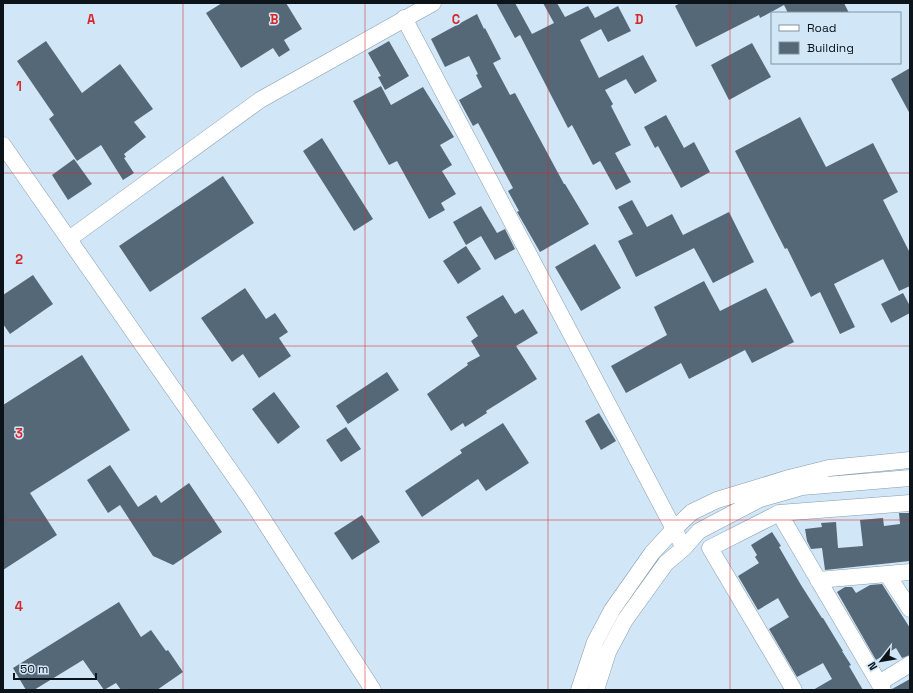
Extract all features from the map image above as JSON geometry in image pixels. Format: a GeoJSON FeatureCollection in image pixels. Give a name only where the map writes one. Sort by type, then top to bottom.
{"type":"FeatureCollection","features":[{"type":"Feature","properties":{"kind":"street"},"geometry":{"type":"LineString","coordinates":[[69,239],[260,100],[433,3]]}},
{"type":"Feature","properties":{"kind":"street"},"geometry":{"type":"LineString","coordinates":[[404,18],[684,548]]}},
{"type":"Feature","properties":{"kind":"street"},"geometry":{"type":"LineString","coordinates":[[3,145],[250,499],[373,690]]}},
{"type":"Feature","properties":{"kind":"street"},"geometry":{"type":"LineString","coordinates":[[579,690],[594,642],[612,610],[652,553],[692,512],[717,500],[788,478],[829,468],[910,460]]}},
{"type":"Feature","properties":{"kind":"street"},"geometry":{"type":"LineString","coordinates":[[596,690],[608,652],[625,620],[666,563],[684,548],[699,531],[760,499],[802,488],[910,478]]}},
{"type":"Feature","properties":{"kind":"street"},"geometry":{"type":"LineString","coordinates":[[794,690],[710,548],[779,513],[910,503]]}},
{"type":"Feature","properties":{"kind":"street"},"geometry":{"type":"LineString","coordinates":[[779,513],[881,686],[910,664]]}},
{"type":"Feature","properties":{"kind":"street"},"geometry":{"type":"LineString","coordinates":[[818,580],[910,572]]}},
{"type":"Feature","properties":{"kind":"street"},"geometry":{"type":"LineString","coordinates":[[887,574],[910,609]]}},
{"type":"Feature","properties":{"kind":"building"},"geometry":{"type":"Polygon","coordinates":[[[222,3],[286,3],[302,29],[284,40],[290,50],[279,57],[273,48],[241,68],[206,13],[222,3]]]}},
{"type":"Feature","properties":{"kind":"building"},"geometry":{"type":"Polygon","coordinates":[[[496,3],[515,3],[532,34],[554,23],[543,3],[557,3],[565,17],[588,6],[595,18],[618,6],[631,31],[608,42],[601,29],[580,40],[599,78],[643,55],[657,81],[635,94],[626,79],[605,90],[613,104],[611,106],[631,145],[615,153],[631,182],[616,190],[600,161],[593,165],[572,125],[568,128],[520,35],[515,38],[496,3]]]}},
{"type":"Feature","properties":{"kind":"building"},"geometry":{"type":"Polygon","coordinates":[[[680,3],[844,3],[848,12],[788,12],[784,5],[760,18],[759,15],[696,47],[675,6],[680,3]]]}},
{"type":"Feature","properties":{"kind":"building"},"geometry":{"type":"Polygon","coordinates":[[[477,14],[501,59],[493,63],[510,95],[515,93],[564,184],[589,224],[540,252],[517,212],[519,211],[508,191],[513,188],[478,123],[473,126],[459,100],[482,87],[476,75],[478,74],[469,56],[445,67],[431,39],[477,14]]]}},
{"type":"Feature","properties":{"kind":"building"},"geometry":{"type":"Polygon","coordinates":[[[46,41],[82,93],[120,64],[153,109],[134,122],[146,137],[124,154],[126,157],[124,158],[134,173],[123,180],[101,145],[77,161],[49,119],[54,115],[17,61],[46,41]]]}},
{"type":"Feature","properties":{"kind":"building"},"geometry":{"type":"Polygon","coordinates":[[[389,41],[409,76],[385,90],[378,77],[381,76],[368,53],[389,41]]]}},
{"type":"Feature","properties":{"kind":"building"},"geometry":{"type":"Polygon","coordinates":[[[752,43],[771,77],[729,100],[711,65],[752,43]]]}},
{"type":"Feature","properties":{"kind":"building"},"geometry":{"type":"Polygon","coordinates":[[[910,68],[910,114],[891,79],[910,68]]]}},
{"type":"Feature","properties":{"kind":"building"},"geometry":{"type":"Polygon","coordinates":[[[381,86],[391,105],[423,87],[454,137],[440,145],[452,165],[442,171],[456,194],[441,203],[445,210],[429,219],[397,161],[389,165],[353,101],[381,86]]]}},
{"type":"Feature","properties":{"kind":"building"},"geometry":{"type":"Polygon","coordinates":[[[666,115],[684,148],[694,142],[710,172],[681,188],[658,146],[655,148],[644,127],[666,115]]]}},
{"type":"Feature","properties":{"kind":"building"},"geometry":{"type":"Polygon","coordinates":[[[800,117],[826,167],[873,143],[898,192],[883,200],[910,253],[910,286],[899,291],[883,259],[834,284],[855,327],[840,334],[820,292],[811,297],[787,248],[785,249],[735,151],[800,117]]]}},
{"type":"Feature","properties":{"kind":"building"},"geometry":{"type":"Polygon","coordinates":[[[322,138],[373,219],[354,231],[303,151],[322,138]]]}},
{"type":"Feature","properties":{"kind":"building"},"geometry":{"type":"Polygon","coordinates":[[[74,159],[92,184],[68,200],[52,175],[74,159]]]}},
{"type":"Feature","properties":{"kind":"building"},"geometry":{"type":"Polygon","coordinates":[[[223,176],[254,223],[150,292],[119,246],[223,176]]]}},
{"type":"Feature","properties":{"kind":"building"},"geometry":{"type":"Polygon","coordinates":[[[632,200],[647,227],[672,214],[683,235],[729,212],[754,262],[713,283],[694,248],[636,277],[618,241],[633,234],[618,207],[632,200]]]}},
{"type":"Feature","properties":{"kind":"building"},"geometry":{"type":"Polygon","coordinates":[[[481,206],[497,233],[505,229],[515,249],[495,260],[481,236],[466,245],[453,222],[481,206]]]}},
{"type":"Feature","properties":{"kind":"building"},"geometry":{"type":"Polygon","coordinates":[[[595,244],[621,288],[581,311],[555,267],[595,244]]]}},
{"type":"Feature","properties":{"kind":"building"},"geometry":{"type":"Polygon","coordinates":[[[466,246],[481,269],[458,284],[443,261],[466,246]]]}},
{"type":"Feature","properties":{"kind":"building"},"geometry":{"type":"Polygon","coordinates":[[[33,275],[53,304],[10,334],[3,324],[3,295],[33,275]]]}},
{"type":"Feature","properties":{"kind":"building"},"geometry":{"type":"Polygon","coordinates":[[[704,281],[720,311],[766,288],[794,342],[752,363],[745,350],[689,379],[681,363],[626,393],[611,366],[667,335],[654,307],[704,281]]]}},
{"type":"Feature","properties":{"kind":"building"},"geometry":{"type":"Polygon","coordinates":[[[245,288],[266,319],[275,313],[288,332],[279,338],[291,356],[259,378],[243,354],[232,362],[201,318],[245,288]]]}},
{"type":"Feature","properties":{"kind":"building"},"geometry":{"type":"Polygon","coordinates":[[[903,293],[910,306],[910,313],[891,323],[881,304],[903,293]]]}},
{"type":"Feature","properties":{"kind":"building"},"geometry":{"type":"Polygon","coordinates":[[[503,295],[515,314],[523,309],[538,333],[516,346],[537,379],[486,411],[487,413],[465,427],[463,423],[451,431],[427,394],[468,365],[467,363],[480,356],[471,341],[478,336],[466,317],[503,295]]]}},
{"type":"Feature","properties":{"kind":"building"},"geometry":{"type":"Polygon","coordinates":[[[82,355],[130,430],[30,493],[57,535],[3,570],[3,405],[82,355]]]}},
{"type":"Feature","properties":{"kind":"building"},"geometry":{"type":"Polygon","coordinates":[[[387,372],[399,390],[348,424],[336,406],[387,372]]]}},
{"type":"Feature","properties":{"kind":"building"},"geometry":{"type":"Polygon","coordinates":[[[274,392],[300,427],[278,444],[252,409],[274,392]]]}},
{"type":"Feature","properties":{"kind":"building"},"geometry":{"type":"Polygon","coordinates":[[[599,413],[616,441],[601,450],[585,421],[599,413]]]}},
{"type":"Feature","properties":{"kind":"building"},"geometry":{"type":"Polygon","coordinates":[[[503,423],[529,463],[486,491],[478,479],[422,517],[405,491],[462,453],[460,450],[503,423]]]}},
{"type":"Feature","properties":{"kind":"building"},"geometry":{"type":"Polygon","coordinates":[[[346,427],[361,449],[341,462],[326,440],[346,427]]]}},
{"type":"Feature","properties":{"kind":"building"},"geometry":{"type":"Polygon","coordinates":[[[110,465],[138,507],[156,495],[161,503],[189,483],[222,532],[173,565],[153,556],[120,505],[108,513],[87,480],[110,465]]]}},
{"type":"Feature","properties":{"kind":"building"},"geometry":{"type":"Polygon","coordinates":[[[899,513],[910,513],[910,561],[825,570],[822,548],[811,549],[807,541],[805,529],[822,527],[821,523],[836,522],[838,548],[863,546],[860,520],[883,518],[884,526],[900,524],[899,513]]]}},
{"type":"Feature","properties":{"kind":"building"},"geometry":{"type":"Polygon","coordinates":[[[362,515],[380,542],[352,560],[334,533],[362,515]]]}},
{"type":"Feature","properties":{"kind":"building"},"geometry":{"type":"Polygon","coordinates":[[[772,532],[801,585],[843,651],[851,665],[849,666],[863,690],[813,690],[832,679],[823,663],[797,677],[769,629],[789,617],[778,598],[758,610],[738,576],[759,563],[755,557],[757,555],[751,545],[772,532]]]}},
{"type":"Feature","properties":{"kind":"building"},"geometry":{"type":"Polygon","coordinates":[[[882,584],[910,628],[910,655],[902,658],[896,648],[876,660],[837,592],[845,587],[852,587],[856,593],[870,585],[882,584]]]}},
{"type":"Feature","properties":{"kind":"building"},"geometry":{"type":"Polygon","coordinates":[[[119,602],[141,637],[151,630],[166,651],[168,650],[183,672],[157,690],[121,690],[116,683],[104,690],[83,660],[34,690],[26,690],[13,668],[119,602]]]}},
{"type":"Feature","properties":{"kind":"building"},"geometry":{"type":"Polygon","coordinates":[[[910,679],[910,690],[892,690],[892,689],[910,679]]]}}]}
